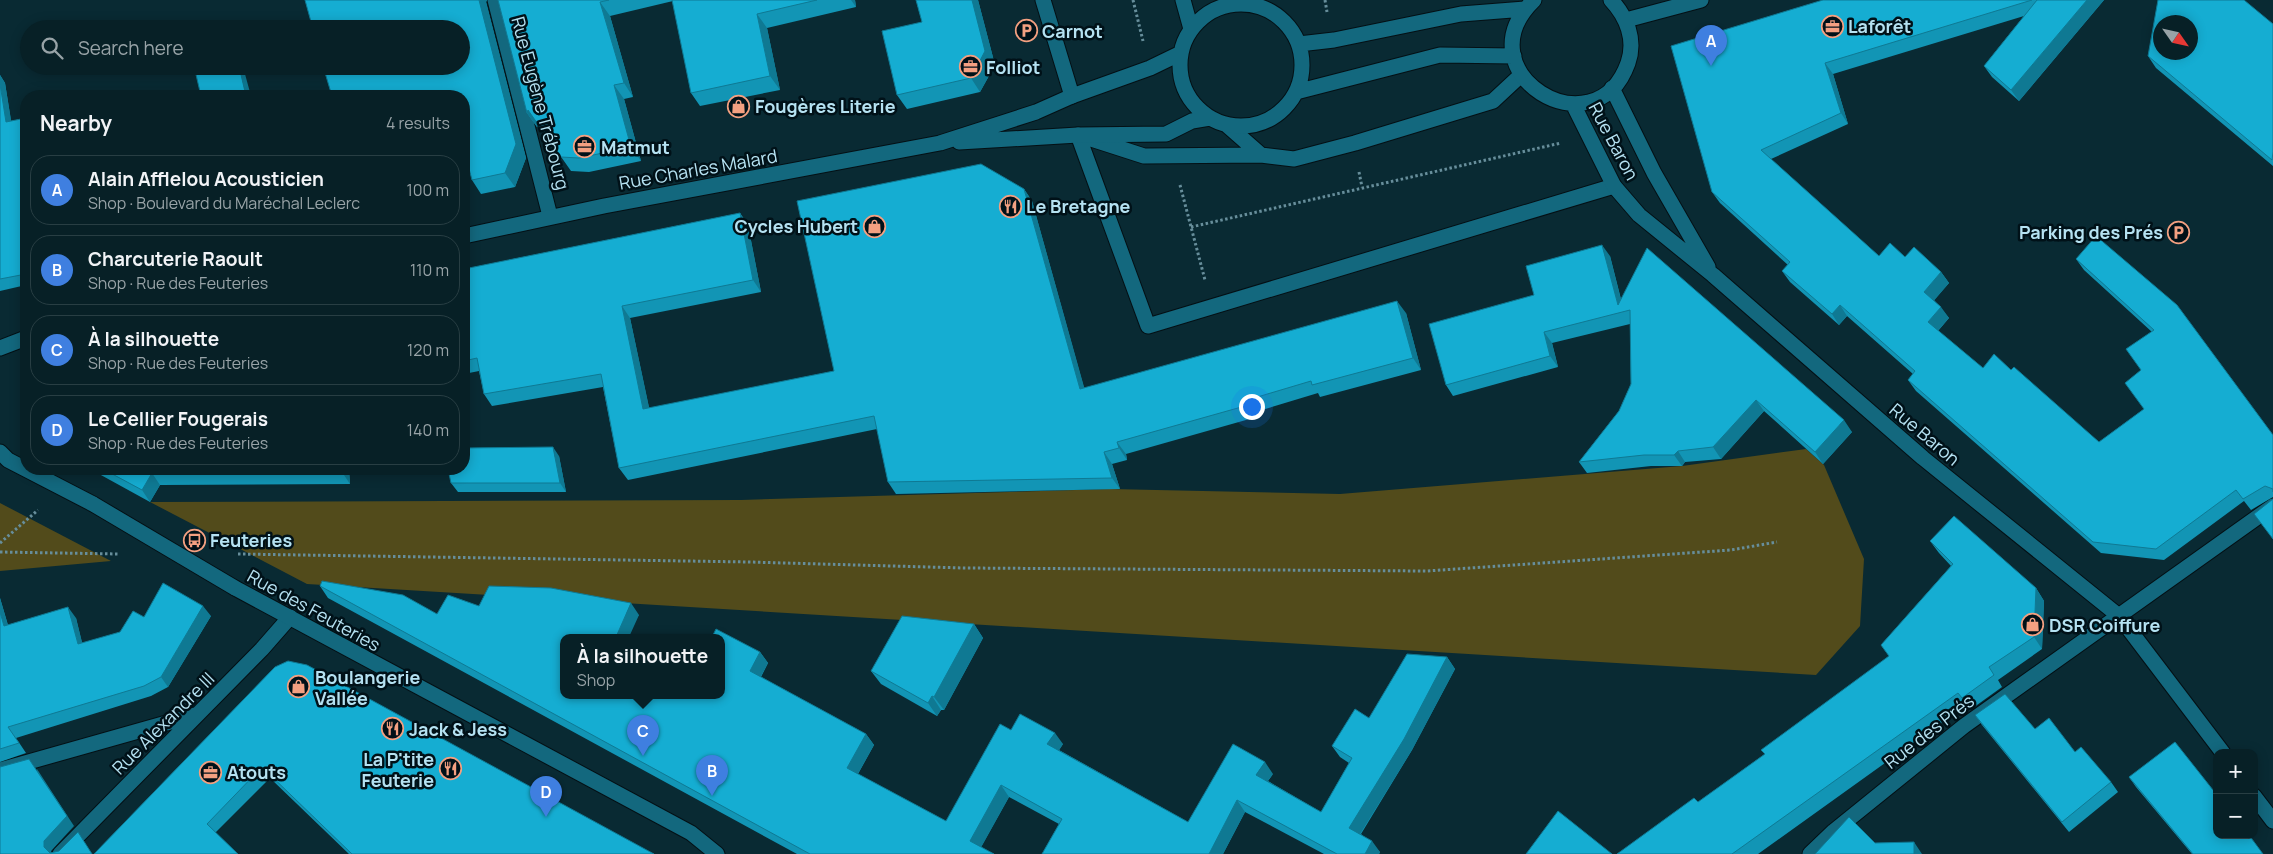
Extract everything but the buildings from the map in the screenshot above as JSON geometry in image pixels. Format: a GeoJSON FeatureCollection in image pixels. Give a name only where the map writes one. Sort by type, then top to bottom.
{"type":"FeatureCollection","features":[{"type":"Feature","properties":{"kind":"main road","name":"Rue Eugène Trébourg"},"geometry":{"type":"LineString","coordinates":[[495,0],[550,216]]}},
{"type":"Feature","properties":{"kind":"main road"},"geometry":{"type":"LineString","coordinates":[[1043,0],[1072,96]]}},
{"type":"Feature","properties":{"kind":"main road"},"geometry":{"type":"LineString","coordinates":[[1184,0],[1191,29]]}},
{"type":"Feature","properties":{"kind":"main road"},"geometry":{"type":"LineString","coordinates":[[1530,4],[1517,23],[1513,39],[1514,56],[1521,74],[1530,87],[1543,96],[1557,102],[1573,104],[1587,102],[1600,97],[1612,88],[1624,74],[1630,56],[1631,38],[1626,20],[1611,0]]}},
{"type":"Feature","properties":{"kind":"main road"},"geometry":{"type":"LineString","coordinates":[[1626,20],[1701,0]]}},
{"type":"Feature","properties":{"kind":"main road"},"geometry":{"type":"LineString","coordinates":[[1228,126],[1249,126],[1268,121],[1284,108],[1296,92],[1302,77],[1302,60],[1299,44],[1290,28],[1278,15],[1262,7],[1243,2],[1224,6],[1205,15],[1191,29],[1181,53],[1179,72],[1184,90],[1195,106],[1210,118],[1228,126],[1261,155]]}},
{"type":"Feature","properties":{"kind":"main road"},"geometry":{"type":"LineString","coordinates":[[1299,44],[1334,40],[1461,14],[1530,4]]}},
{"type":"Feature","properties":{"kind":"main road","name":"Rue Charles Malard"},"geometry":{"type":"LineString","coordinates":[[470,235],[550,216],[940,143],[1036,112],[1072,96],[1150,68],[1181,53]]}},
{"type":"Feature","properties":{"kind":"main road"},"geometry":{"type":"LineString","coordinates":[[1296,92],[1440,55],[1514,56]]}},
{"type":"Feature","properties":{"kind":"main road"},"geometry":{"type":"LineString","coordinates":[[1078,135],[1144,156],[1261,155],[1294,159],[1355,143],[1493,101],[1521,74]]}},
{"type":"Feature","properties":{"kind":"main road","name":"Rue Baron"},"geometry":{"type":"LineString","coordinates":[[1612,88],[1654,173],[1713,275]]}},
{"type":"Feature","properties":{"kind":"main road","name":"Rue Baron"},"geometry":{"type":"LineString","coordinates":[[1573,104],[1591,136],[1614,186],[1639,216],[1713,275],[1923,458],[2118,616],[2219,749]]}},
{"type":"Feature","properties":{"kind":"main road","name":"Rue Charles Malard"},"geometry":{"type":"LineString","coordinates":[[940,143],[1078,135],[1166,134],[1192,121],[1210,118]]}},
{"type":"Feature","properties":{"kind":"main road"},"geometry":{"type":"LineString","coordinates":[[1078,135],[1148,326],[1614,186]]}},
{"type":"Feature","properties":{"kind":"main road"},"geometry":{"type":"LineString","coordinates":[[0,348],[20,340]]}},
{"type":"Feature","properties":{"kind":"main road","name":"Rue des Feuteries"},"geometry":{"type":"LineString","coordinates":[[0,452],[8,460],[20,466]]}},
{"type":"Feature","properties":{"kind":"main road","name":"Rue des Feuteries"},"geometry":{"type":"LineString","coordinates":[[37,475],[93,504],[235,588],[691,833],[717,854]]}},
{"type":"Feature","properties":{"kind":"main road","name":"Rue des Prés"},"geometry":{"type":"LineString","coordinates":[[1810,854],[1834,832],[1964,726],[2273,506]]}},
{"type":"Feature","properties":{"kind":"main road","name":"Rue Alexandre III"},"geometry":{"type":"LineString","coordinates":[[60,854],[262,650],[290,617]]}},
{"type":"Feature","properties":{"kind":"main road"},"geometry":{"type":"LineString","coordinates":[[0,770],[196,715]]}},
{"type":"Feature","properties":{"kind":"main road"},"geometry":{"type":"LineString","coordinates":[[2258,801],[2273,821]]}},
{"type":"Feature","properties":{"kind":"path"},"geometry":{"type":"LineString","coordinates":[[1191,227],[1591,136]]}},
{"type":"Feature","properties":{"kind":"path"},"geometry":{"type":"LineString","coordinates":[[0,543],[35,510],[45,509]]}},
{"type":"Feature","properties":{"kind":"path"},"geometry":{"type":"LineString","coordinates":[[233,554],[749,562],[964,568],[1427,571],[1731,550],[1777,542]]}},
{"type":"Feature","properties":{"kind":"path"},"geometry":{"type":"LineString","coordinates":[[0,552],[126,554]]}},
{"type":"Feature","properties":{"kind":"shaded area"},"geometry":{"type":"Polygon","coordinates":[[[1806,449],[1824,465],[1864,559],[1860,626],[1816,675],[307,584],[150,502],[741,500],[1110,489],[1340,494],[1682,466],[1806,449]]]}},
{"type":"Feature","properties":{"kind":"shaded area"},"geometry":{"type":"Polygon","coordinates":[[[0,503],[111,561],[0,571],[0,503]]]}},
{"type":"Feature","properties":{"kind":"place","name":"Laforêt"},"geometry":{"type":"Point","coordinates":[1832,26]}},
{"type":"Feature","properties":{"kind":"place","name":"Carnot"},"geometry":{"type":"Point","coordinates":[1026,31]}},
{"type":"Feature","properties":{"kind":"place","name":"Alain Afflelou Acousticien"},"geometry":{"type":"Point","coordinates":[1711,66]}},
{"type":"Feature","properties":{"kind":"place","name":"Folliot"},"geometry":{"type":"Point","coordinates":[970,67]}},
{"type":"Feature","properties":{"kind":"place","name":"Fougères Literie"},"geometry":{"type":"Point","coordinates":[739,106]}},
{"type":"Feature","properties":{"kind":"place","name":"Matmut"},"geometry":{"type":"Point","coordinates":[585,147]}},
{"type":"Feature","properties":{"kind":"place","name":"Le Bretagne"},"geometry":{"type":"Point","coordinates":[1010,206]}},
{"type":"Feature","properties":{"kind":"place","name":"Cycles Hubert"},"geometry":{"type":"Point","coordinates":[874,226]}},
{"type":"Feature","properties":{"kind":"place","name":"Parking des Prés"},"geometry":{"type":"Point","coordinates":[2179,232]}},
{"type":"Feature","properties":{"kind":"place","name":"Feuteries"},"geometry":{"type":"Point","coordinates":[194,540]}},
{"type":"Feature","properties":{"kind":"place","name":"DSR Coiffure"},"geometry":{"type":"Point","coordinates":[2033,625]}},
{"type":"Feature","properties":{"kind":"place","name":"Boulangerie Vallée"},"geometry":{"type":"Point","coordinates":[299,687]}},
{"type":"Feature","properties":{"kind":"place","name":"Jack & Jess"},"geometry":{"type":"Point","coordinates":[393,729]}},
{"type":"Feature","properties":{"kind":"place","name":"À la silhouette"},"geometry":{"type":"Point","coordinates":[643,756]}},
{"type":"Feature","properties":{"kind":"place","name":"La P'tite Feuterie"},"geometry":{"type":"Point","coordinates":[450,769]}},
{"type":"Feature","properties":{"kind":"place","name":"Atouts"},"geometry":{"type":"Point","coordinates":[211,772]}},
{"type":"Feature","properties":{"kind":"place","name":"Charcuterie Raoult"},"geometry":{"type":"Point","coordinates":[712,796]}},
{"type":"Feature","properties":{"kind":"place","name":"Le Cellier Fougerais"},"geometry":{"type":"Point","coordinates":[546,817]}}]}
